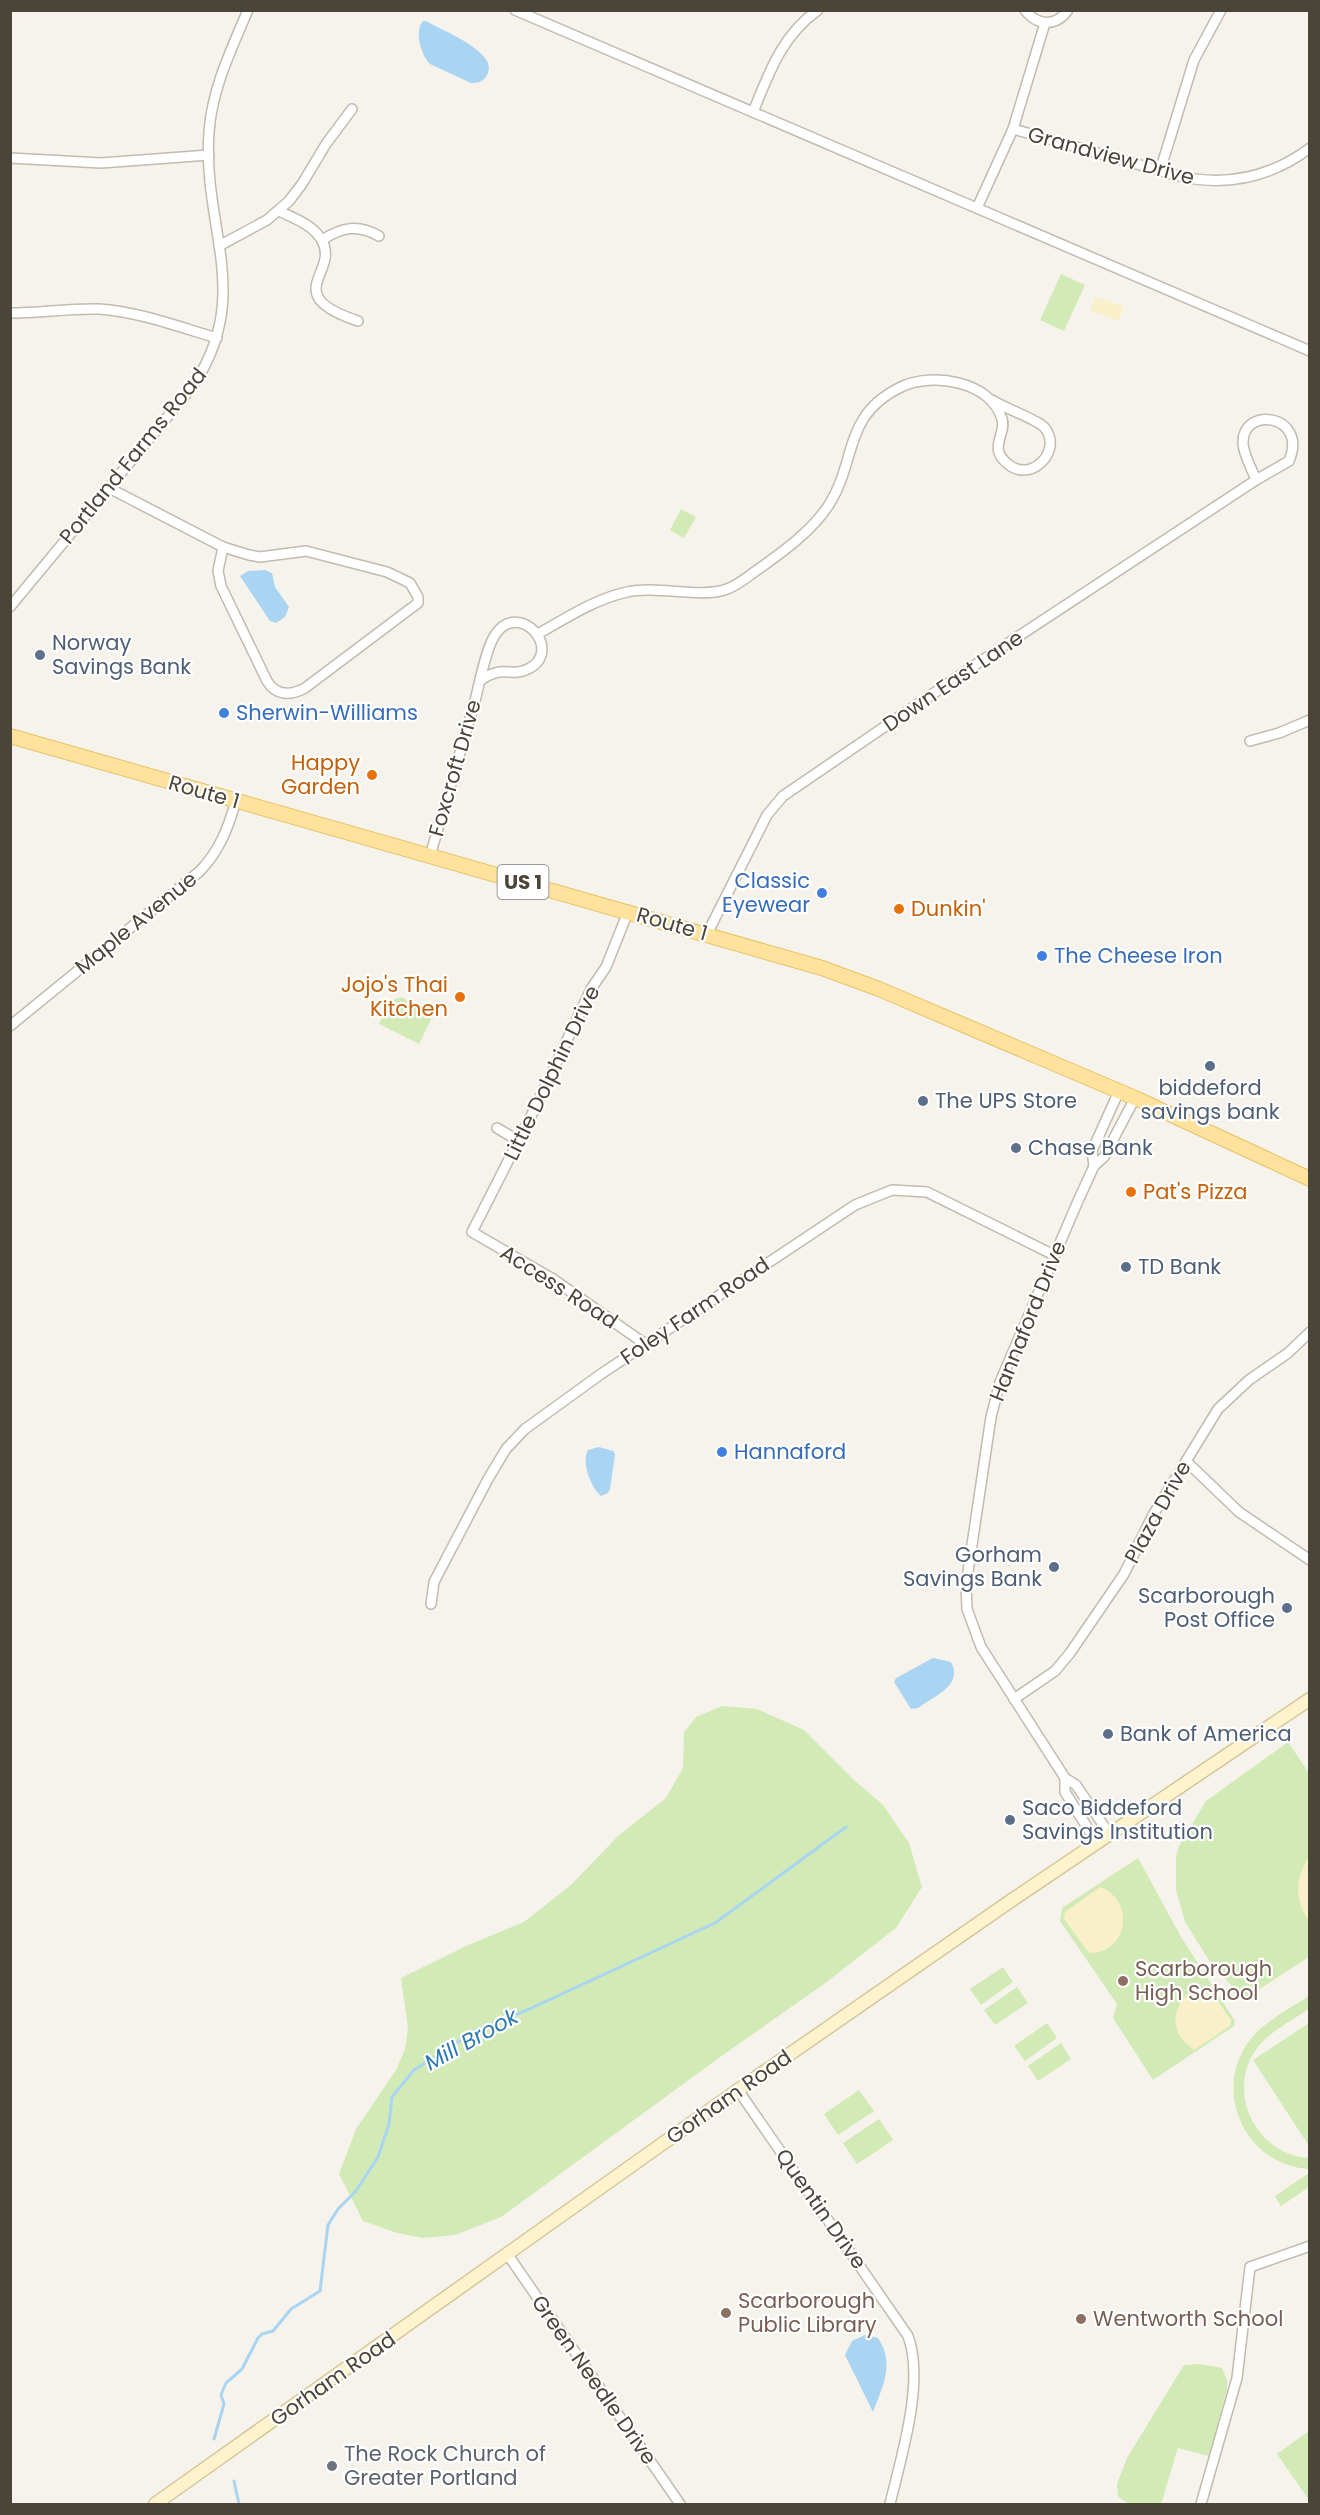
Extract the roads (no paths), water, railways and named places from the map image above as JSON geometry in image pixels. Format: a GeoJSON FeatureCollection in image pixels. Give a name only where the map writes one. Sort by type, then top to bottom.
{"type":"FeatureCollection","features":[{"type":"Feature","properties":{"kind":"main road","name":"Route 1"},"geometry":{"type":"LineString","coordinates":[[10,736],[822,968],[879,989],[1119,1091],[1310,1179]]}},
{"type":"Feature","properties":{"kind":"main road","name":"Gorham Road"},"geometry":{"type":"LineString","coordinates":[[155,2505],[738,2090],[1310,1699]]}},
{"type":"Feature","properties":{"kind":"street","name":"Portland Farms Road"},"geometry":{"type":"LineString","coordinates":[[10,607],[193,386],[207,364],[217,339],[225,298],[213,214],[209,155],[211,116],[217,87],[248,10]]}},
{"type":"Feature","properties":{"kind":"street"},"geometry":{"type":"LineString","coordinates":[[515,10],[1310,351]]}},
{"type":"Feature","properties":{"kind":"street"},"geometry":{"type":"LineString","coordinates":[[753,112],[776,57],[786,41],[798,26],[818,10]]}},
{"type":"Feature","properties":{"kind":"street"},"geometry":{"type":"LineString","coordinates":[[1025,10],[1036,21],[1045,23],[1061,19],[1068,10]]}},
{"type":"Feature","properties":{"kind":"street"},"geometry":{"type":"LineString","coordinates":[[1160,171],[1194,60],[1221,10]]}},
{"type":"Feature","properties":{"kind":"street"},"geometry":{"type":"LineString","coordinates":[[977,208],[1013,129],[1045,23]]}},
{"type":"Feature","properties":{"kind":"street"},"geometry":{"type":"LineString","coordinates":[[219,246],[279,211],[296,192],[326,144],[352,109]]}},
{"type":"Feature","properties":{"kind":"street","name":"Grandview Drive"},"geometry":{"type":"LineString","coordinates":[[1013,129],[1160,171],[1204,181],[1243,179],[1282,165],[1310,148]]}},
{"type":"Feature","properties":{"kind":"street"},"geometry":{"type":"LineString","coordinates":[[10,158],[101,164],[209,155]]}},
{"type":"Feature","properties":{"kind":"street"},"geometry":{"type":"LineString","coordinates":[[279,211],[310,227],[322,240],[325,255],[317,282],[317,295],[329,309],[358,321]]}},
{"type":"Feature","properties":{"kind":"street"},"geometry":{"type":"LineString","coordinates":[[322,240],[335,232],[355,227],[379,236]]}},
{"type":"Feature","properties":{"kind":"street"},"geometry":{"type":"LineString","coordinates":[[10,313],[76,309],[112,311],[152,319],[217,339]]}},
{"type":"Feature","properties":{"kind":"street"},"geometry":{"type":"LineString","coordinates":[[538,634],[587,606],[628,592],[662,590],[715,592],[734,586],[780,552],[823,514],[838,485],[857,428],[876,404],[896,390],[919,381],[947,381],[973,389],[992,400],[1010,411],[1033,419],[1046,430],[1050,446],[1046,458],[1033,469],[1020,470],[1002,459],[998,442],[1003,420],[992,400]]}},
{"type":"Feature","properties":{"kind":"street","name":"Down East Lane"},"geometry":{"type":"LineString","coordinates":[[707,934],[767,815],[783,796],[994,652],[1256,480],[1289,461],[1293,441],[1284,425],[1273,419],[1255,422],[1244,437],[1244,449],[1256,480]]}},
{"type":"Feature","properties":{"kind":"street"},"geometry":{"type":"LineString","coordinates":[[109,488],[223,547],[261,557],[306,551],[387,573],[410,583],[418,600],[411,609],[304,688],[282,693],[274,689],[267,681],[221,586],[218,571],[223,547]]}},
{"type":"Feature","properties":{"kind":"street","name":"Foxcroft Drive"},"geometry":{"type":"LineString","coordinates":[[430,856],[481,680],[493,640],[502,628],[513,623],[521,623],[538,634],[542,645],[541,653],[532,667],[520,672],[498,670],[481,680]]}},
{"type":"Feature","properties":{"kind":"street"},"geometry":{"type":"LineString","coordinates":[[1250,741],[1279,733],[1310,720]]}},
{"type":"Feature","properties":{"kind":"street","name":"Maple Avenue"},"geometry":{"type":"LineString","coordinates":[[10,1026],[200,871],[213,857],[224,837],[236,801]]}},
{"type":"Feature","properties":{"kind":"street","name":"Little Dolphin Drive"},"geometry":{"type":"LineString","coordinates":[[472,1232],[519,1141],[591,989],[606,967],[628,912]]}},
{"type":"Feature","properties":{"kind":"street","name":"Hannaford Drive"},"geometry":{"type":"LineString","coordinates":[[1094,1166],[1092,1151],[1119,1091]]}},
{"type":"Feature","properties":{"kind":"street","name":"Hannaford Drive"},"geometry":{"type":"LineString","coordinates":[[1110,1835],[1076,1785],[1065,1778],[975,1633],[967,1609],[966,1585],[994,1401],[1007,1362],[1094,1166],[1104,1157],[1135,1098]]}},
{"type":"Feature","properties":{"kind":"street"},"geometry":{"type":"LineString","coordinates":[[497,1128],[519,1141]]}},
{"type":"Feature","properties":{"kind":"street","name":"Foley Farm Road"},"geometry":{"type":"LineString","coordinates":[[431,1605],[434,1582],[488,1479],[511,1443],[535,1420],[843,1212],[869,1198],[892,1190],[911,1190],[936,1196],[1054,1255]]}},
{"type":"Feature","properties":{"kind":"street","name":"Access Road"},"geometry":{"type":"LineString","coordinates":[[472,1232],[553,1280],[645,1344]]}},
{"type":"Feature","properties":{"kind":"street","name":"Plaza Drive"},"geometry":{"type":"LineString","coordinates":[[1014,1699],[1055,1671],[1070,1653],[1124,1574],[1143,1534],[1211,1418],[1228,1398],[1306,1344],[1310,1332]]}},
{"type":"Feature","properties":{"kind":"street"},"geometry":{"type":"LineString","coordinates":[[1186,1461],[1239,1512],[1310,1560]]}},
{"type":"Feature","properties":{"kind":"street","name":"Hannaford Drive"},"geometry":{"type":"LineString","coordinates":[[1065,1778],[1065,1792],[1097,1844]]}},
{"type":"Feature","properties":{"kind":"street","name":"Quentin Drive"},"geometry":{"type":"LineString","coordinates":[[738,2090],[909,2336],[914,2355],[914,2386],[890,2505]]}},
{"type":"Feature","properties":{"kind":"street"},"geometry":{"type":"LineString","coordinates":[[1202,2505],[1237,2378],[1250,2267],[1310,2246]]}},
{"type":"Feature","properties":{"kind":"street","name":"Green Needle Drive"},"geometry":{"type":"LineString","coordinates":[[508,2255],[680,2505]]}},
{"type":"Feature","properties":{"kind":"water"},"geometry":{"type":"Polygon","coordinates":[[[423,21],[456,36],[478,51],[489,67],[484,79],[471,83],[430,64],[424,55],[419,37],[420,25],[423,21]]]}},
{"type":"Feature","properties":{"kind":"water"},"geometry":{"type":"Polygon","coordinates":[[[265,570],[272,573],[275,587],[289,607],[285,617],[276,623],[270,621],[240,576],[248,571],[265,570]]]}},
{"type":"Feature","properties":{"kind":"water"},"geometry":{"type":"Polygon","coordinates":[[[599,1447],[613,1451],[615,1454],[610,1489],[608,1493],[601,1496],[586,1468],[588,1450],[599,1447]]]}},
{"type":"Feature","properties":{"kind":"water"},"geometry":{"type":"Polygon","coordinates":[[[933,1658],[951,1662],[954,1677],[939,1694],[918,1708],[911,1709],[894,1682],[896,1678],[933,1658]]]}},
{"type":"Feature","properties":{"kind":"water"},"geometry":{"type":"Polygon","coordinates":[[[865,2335],[878,2338],[886,2356],[886,2375],[873,2412],[845,2355],[852,2341],[865,2335]]]}},
{"type":"Feature","properties":{"kind":"waterway","name":"Mill Brook"},"geometry":{"type":"LineString","coordinates":[[214,2439],[224,2404],[221,2395],[226,2383],[242,2369],[258,2338],[262,2334],[273,2331],[291,2309],[320,2291],[328,2225],[338,2209],[356,2191],[378,2157],[389,2124],[392,2097],[414,2070],[477,2030],[525,2011],[715,1923],[846,1827]]}},
{"type":"Feature","properties":{"kind":"waterway","name":"Mill Brook"},"geometry":{"type":"LineString","coordinates":[[234,2481],[239,2504]]}},
{"type":"Feature","properties":{"kind":"place","name":"Norway Savings Bank"},"geometry":{"type":"Point","coordinates":[40,655]}},
{"type":"Feature","properties":{"kind":"place","name":"Sherwin-Williams"},"geometry":{"type":"Point","coordinates":[224,713]}},
{"type":"Feature","properties":{"kind":"place","name":"Happy Garden"},"geometry":{"type":"Point","coordinates":[372,775]}},
{"type":"Feature","properties":{"kind":"place","name":"Classic Eyewear"},"geometry":{"type":"Point","coordinates":[822,893]}},
{"type":"Feature","properties":{"kind":"place","name":"Dunkin'"},"geometry":{"type":"Point","coordinates":[899,909]}},
{"type":"Feature","properties":{"kind":"place","name":"The Cheese Iron"},"geometry":{"type":"Point","coordinates":[1042,956]}},
{"type":"Feature","properties":{"kind":"place","name":"Jojo's Thai Kitchen"},"geometry":{"type":"Point","coordinates":[460,997]}},
{"type":"Feature","properties":{"kind":"place","name":"biddeford savings bank"},"geometry":{"type":"Point","coordinates":[1210,1066]}},
{"type":"Feature","properties":{"kind":"place","name":"The UPS Store"},"geometry":{"type":"Point","coordinates":[923,1101]}},
{"type":"Feature","properties":{"kind":"place","name":"Chase Bank"},"geometry":{"type":"Point","coordinates":[1016,1148]}},
{"type":"Feature","properties":{"kind":"place","name":"Pat's Pizza"},"geometry":{"type":"Point","coordinates":[1131,1192]}},
{"type":"Feature","properties":{"kind":"place","name":"TD Bank"},"geometry":{"type":"Point","coordinates":[1126,1267]}},
{"type":"Feature","properties":{"kind":"place","name":"Hannaford"},"geometry":{"type":"Point","coordinates":[722,1452]}},
{"type":"Feature","properties":{"kind":"place","name":"Gorham Savings Bank"},"geometry":{"type":"Point","coordinates":[1054,1567]}},
{"type":"Feature","properties":{"kind":"place","name":"Scarborough Post Office"},"geometry":{"type":"Point","coordinates":[1287,1608]}},
{"type":"Feature","properties":{"kind":"place","name":"Bank of America"},"geometry":{"type":"Point","coordinates":[1108,1734]}},
{"type":"Feature","properties":{"kind":"place","name":"Saco Biddeford Savings Institution"},"geometry":{"type":"Point","coordinates":[1010,1820]}},
{"type":"Feature","properties":{"kind":"place","name":"Scarborough High School"},"geometry":{"type":"Point","coordinates":[1123,1981]}},
{"type":"Feature","properties":{"kind":"place","name":"Scarborough Public Library"},"geometry":{"type":"Point","coordinates":[726,2313]}},
{"type":"Feature","properties":{"kind":"place","name":"Wentworth School"},"geometry":{"type":"Point","coordinates":[1081,2319]}},
{"type":"Feature","properties":{"kind":"place","name":"The Rock Church of Greater Portland"},"geometry":{"type":"Point","coordinates":[332,2466]}}]}
